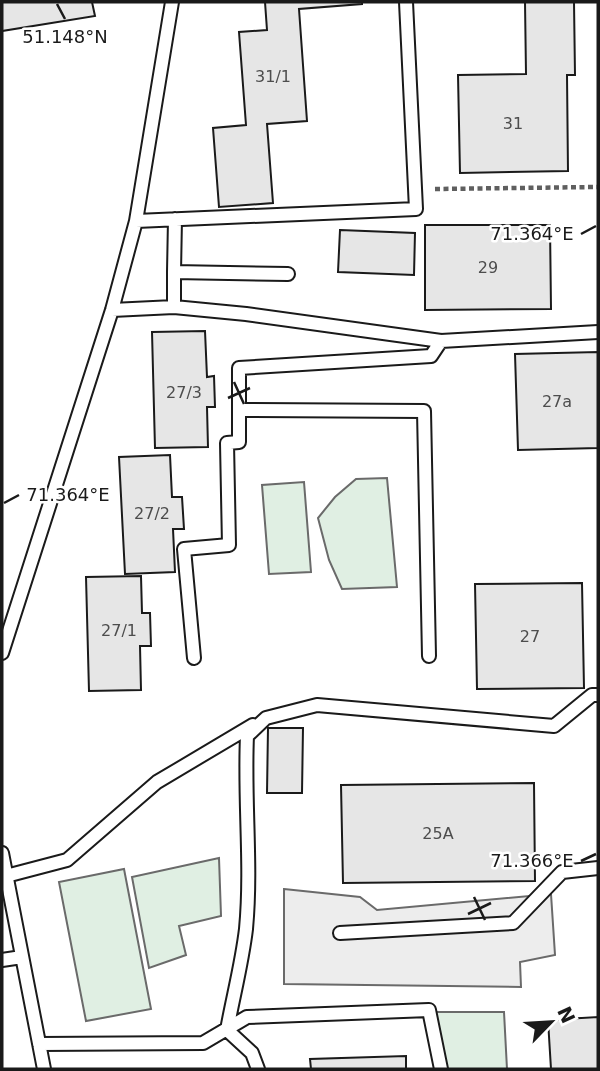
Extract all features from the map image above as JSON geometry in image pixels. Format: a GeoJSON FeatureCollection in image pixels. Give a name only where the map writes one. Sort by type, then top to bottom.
{"type":"FeatureCollection","features":[{"type":"Feature","properties":{"kind":"lane"},"geometry":{"type":"LineString","coordinates":[[2,653],[112,310],[136,221],[172,2]]}},
{"type":"Feature","properties":{"kind":"lane"},"geometry":{"type":"LineString","coordinates":[[136,221],[416,209],[406,2]]}},
{"type":"Feature","properties":{"kind":"lane"},"geometry":{"type":"LineString","coordinates":[[174,219],[174,307]]}},
{"type":"Feature","properties":{"kind":"lane"},"geometry":{"type":"LineString","coordinates":[[174,272],[288,274]]}},
{"type":"Feature","properties":{"kind":"lane"},"geometry":{"type":"LineString","coordinates":[[112,310],[174,307],[246,314],[441,341],[598,332]]}},
{"type":"Feature","properties":{"kind":"lane"},"geometry":{"type":"LineString","coordinates":[[194,658],[184,549],[229,545],[227,443],[239,442],[239,368],[431,356],[441,341]]}},
{"type":"Feature","properties":{"kind":"lane"},"geometry":{"type":"LineString","coordinates":[[239,410],[424,411],[429,656]]}},
{"type":"Feature","properties":{"kind":"lane"},"geometry":{"type":"LineString","coordinates":[[6,876],[67,860],[157,782],[266,718],[317,705],[554,726],[592,695],[598,695]]}},
{"type":"Feature","properties":{"kind":"lane"},"geometry":{"type":"LineString","coordinates":[[226,1030],[246,931],[249,871],[245,776],[247,736],[266,718]]}},
{"type":"Feature","properties":{"kind":"lane"},"geometry":{"type":"LineString","coordinates":[[2,853],[44,1069]]}},
{"type":"Feature","properties":{"kind":"lane"},"geometry":{"type":"LineString","coordinates":[[340,933],[513,923],[562,872],[598,868]]}},
{"type":"Feature","properties":{"kind":"lane"},"geometry":{"type":"LineString","coordinates":[[2,960],[22,957]]}},
{"type":"Feature","properties":{"kind":"lane"},"geometry":{"type":"LineString","coordinates":[[39,1044],[203,1043],[247,1017],[429,1010],[441,1069]]}},
{"type":"Feature","properties":{"kind":"lane"},"geometry":{"type":"LineString","coordinates":[[226,1030],[252,1053],[258,1069]]}},
{"type":"Feature","properties":{"kind":"path"},"geometry":{"type":"LineString","coordinates":[[415,189],[598,187]]}},
{"type":"Feature","properties":{"kind":"green space"},"geometry":{"type":"Polygon","coordinates":[[[387,478],[397,587],[342,589],[329,560],[318,518],[335,497],[356,479],[387,478]]]}},
{"type":"Feature","properties":{"kind":"green space"},"geometry":{"type":"Polygon","coordinates":[[[304,482],[311,572],[269,574],[262,485],[304,482]]]}},
{"type":"Feature","properties":{"kind":"green space"},"geometry":{"type":"Polygon","coordinates":[[[219,858],[221,916],[179,926],[186,955],[149,968],[132,877],[219,858]]]}},
{"type":"Feature","properties":{"kind":"green space"},"geometry":{"type":"Polygon","coordinates":[[[124,869],[151,1009],[86,1021],[59,882],[124,869]]]}},
{"type":"Feature","properties":{"kind":"green space"},"geometry":{"type":"Polygon","coordinates":[[[436,1012],[504,1012],[507,1069],[443,1069],[436,1012]]]}},
{"type":"Feature","properties":{"kind":"shaded area"},"geometry":{"type":"Polygon","coordinates":[[[284,889],[360,897],[377,910],[551,894],[555,955],[520,962],[521,987],[284,984],[284,889]]]}},
{"type":"Feature","properties":{"kind":"building"},"geometry":{"type":"Polygon","coordinates":[[[2,2],[92,2],[95,16],[2,31],[2,2]]]}},
{"type":"Feature","properties":{"kind":"building"},"geometry":{"type":"Polygon","coordinates":[[[265,2],[362,4],[299,9],[307,121],[267,124],[273,203],[219,207],[213,128],[246,125],[239,32],[267,30],[265,2]]]}},
{"type":"Feature","properties":{"kind":"building"},"geometry":{"type":"Polygon","coordinates":[[[525,2],[574,2],[575,75],[567,75],[568,171],[460,173],[458,75],[526,74],[525,2]]]}},
{"type":"Feature","properties":{"kind":"building"},"geometry":{"type":"Polygon","coordinates":[[[425,225],[550,225],[551,309],[425,310],[425,225]]]}},
{"type":"Feature","properties":{"kind":"building"},"geometry":{"type":"Polygon","coordinates":[[[340,230],[415,233],[414,275],[338,272],[340,230]]]}},
{"type":"Feature","properties":{"kind":"building"},"geometry":{"type":"Polygon","coordinates":[[[205,331],[207,377],[214,376],[215,407],[207,407],[208,447],[155,448],[152,332],[205,331]]]}},
{"type":"Feature","properties":{"kind":"building"},"geometry":{"type":"Polygon","coordinates":[[[598,352],[598,448],[518,450],[515,354],[598,352]]]}},
{"type":"Feature","properties":{"kind":"building"},"geometry":{"type":"Polygon","coordinates":[[[170,455],[172,497],[182,497],[184,529],[173,529],[175,572],[125,574],[119,457],[170,455]]]}},
{"type":"Feature","properties":{"kind":"building"},"geometry":{"type":"Polygon","coordinates":[[[141,576],[142,613],[150,613],[151,646],[140,646],[141,690],[89,691],[86,577],[141,576]]]}},
{"type":"Feature","properties":{"kind":"building"},"geometry":{"type":"Polygon","coordinates":[[[582,583],[584,688],[477,689],[475,584],[582,583]]]}},
{"type":"Feature","properties":{"kind":"building"},"geometry":{"type":"Polygon","coordinates":[[[268,728],[303,728],[302,793],[267,793],[268,728]]]}},
{"type":"Feature","properties":{"kind":"building"},"geometry":{"type":"Polygon","coordinates":[[[534,783],[535,881],[343,883],[341,785],[534,783]]]}},
{"type":"Feature","properties":{"kind":"building"},"geometry":{"type":"Polygon","coordinates":[[[598,1017],[598,1069],[551,1069],[548,1020],[598,1017]]]}},
{"type":"Feature","properties":{"kind":"building"},"geometry":{"type":"Polygon","coordinates":[[[406,1056],[406,1069],[311,1069],[310,1059],[406,1056]]]}}]}
